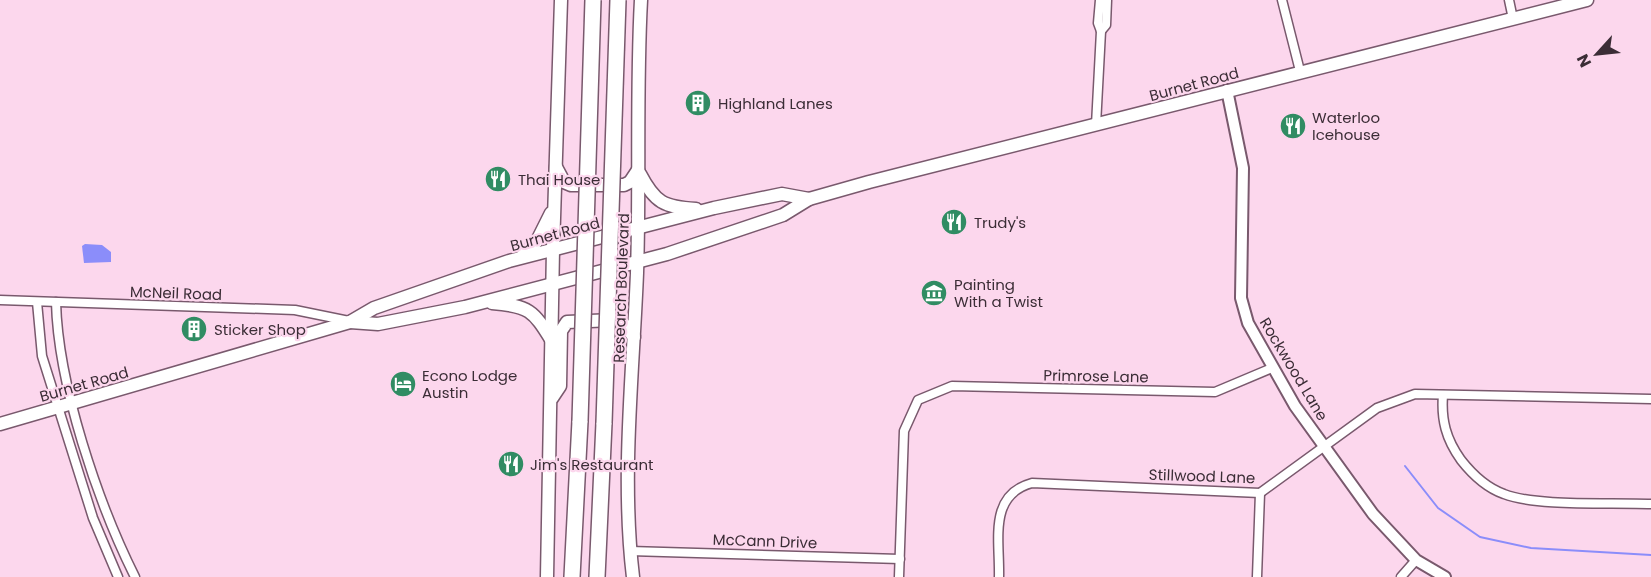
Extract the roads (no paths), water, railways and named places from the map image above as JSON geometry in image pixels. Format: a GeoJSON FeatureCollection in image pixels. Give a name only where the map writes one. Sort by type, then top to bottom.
{"type":"FeatureCollection","features":[{"type":"Feature","properties":{"kind":"highway"},"geometry":{"type":"LineString","coordinates":[[572,577],[580,421],[593,0]]}},
{"type":"Feature","properties":{"kind":"highway"},"geometry":{"type":"LineString","coordinates":[[597,577],[618,0]]}},
{"type":"Feature","properties":{"kind":"highway"},"geometry":{"type":"LineString","coordinates":[[599,537],[603,577]]}},
{"type":"Feature","properties":{"kind":"main road"},"geometry":{"type":"LineString","coordinates":[[548,577],[552,249],[561,0]]}},
{"type":"Feature","properties":{"kind":"main road","name":"Research Boulevard"},"geometry":{"type":"LineString","coordinates":[[633,577],[630,551],[629,486],[639,228],[638,53],[641,0]]}},
{"type":"Feature","properties":{"kind":"main road","name":"Burnet Road"},"geometry":{"type":"LineString","coordinates":[[350,322],[378,324],[482,302],[638,262],[783,215],[809,199],[1300,71],[1587,0]]}},
{"type":"Feature","properties":{"kind":"main road"},"geometry":{"type":"LineString","coordinates":[[556,166],[564,182],[571,185],[624,185],[630,182],[638,170]]}},
{"type":"Feature","properties":{"kind":"main road"},"geometry":{"type":"LineString","coordinates":[[638,170],[646,187],[659,202],[675,208],[706,210]]}},
{"type":"Feature","properties":{"kind":"main road","name":"Burnet Road"},"geometry":{"type":"LineString","coordinates":[[0,424],[350,322],[374,308],[552,249],[706,210],[782,194],[809,199]]}},
{"type":"Feature","properties":{"kind":"main road"},"geometry":{"type":"LineString","coordinates":[[518,259],[537,241],[554,206]]}},
{"type":"Feature","properties":{"kind":"main road"},"geometry":{"type":"LineString","coordinates":[[482,302],[519,305],[529,309],[552,341]]}},
{"type":"Feature","properties":{"kind":"main road"},"geometry":{"type":"LineString","coordinates":[[551,399],[560,386],[561,331],[567,322],[613,320],[624,323],[634,337]]}},
{"type":"Feature","properties":{"kind":"street"},"geometry":{"type":"LineString","coordinates":[[1096,125],[1101,31],[1098,23],[1100,0]]}},
{"type":"Feature","properties":{"kind":"street"},"geometry":{"type":"LineString","coordinates":[[1101,31],[1106,25],[1107,0]]}},
{"type":"Feature","properties":{"kind":"street"},"geometry":{"type":"LineString","coordinates":[[1282,0],[1300,71]]}},
{"type":"Feature","properties":{"kind":"street"},"geometry":{"type":"LineString","coordinates":[[1509,0],[1514,19]]}},
{"type":"Feature","properties":{"kind":"street","name":"Rockwood Lane"},"geometry":{"type":"LineString","coordinates":[[1227,90],[1243,168],[1241,298],[1248,323],[1295,406],[1372,514],[1416,560],[1445,577]]}},
{"type":"Feature","properties":{"kind":"street","name":"McNeil Road"},"geometry":{"type":"LineString","coordinates":[[0,300],[295,310],[350,322]]}},
{"type":"Feature","properties":{"kind":"street"},"geometry":{"type":"LineString","coordinates":[[37,302],[40,346],[58,408],[93,518],[118,577]]}},
{"type":"Feature","properties":{"kind":"street"},"geometry":{"type":"LineString","coordinates":[[56,302],[58,345],[73,404],[103,504],[135,577]]}},
{"type":"Feature","properties":{"kind":"street","name":"Primrose Lane"},"geometry":{"type":"LineString","coordinates":[[900,559],[904,431],[918,400],[952,386],[1215,393],[1272,368]]}},
{"type":"Feature","properties":{"kind":"street","name":"Stillwood Lane"},"geometry":{"type":"LineString","coordinates":[[999,577],[1001,512],[1005,499],[1012,491],[1032,483],[1260,493],[1377,408],[1415,394],[1651,399]]}},
{"type":"Feature","properties":{"kind":"street"},"geometry":{"type":"LineString","coordinates":[[1443,395],[1445,433],[1465,465],[1492,489],[1525,500],[1651,504]]}},
{"type":"Feature","properties":{"kind":"street"},"geometry":{"type":"LineString","coordinates":[[1257,577],[1260,493]]}},
{"type":"Feature","properties":{"kind":"street","name":"McCann Drive"},"geometry":{"type":"LineString","coordinates":[[630,551],[900,559]]}},
{"type":"Feature","properties":{"kind":"street"},"geometry":{"type":"LineString","coordinates":[[899,577],[900,559]]}},
{"type":"Feature","properties":{"kind":"street"},"geometry":{"type":"LineString","coordinates":[[1401,577],[1416,560]]}},
{"type":"Feature","properties":{"kind":"waterway"},"geometry":{"type":"LineString","coordinates":[[1405,466],[1438,508],[1480,537],[1531,548],[1651,555]]}},
{"type":"Feature","properties":{"kind":"place","name":"Highland Lanes"},"geometry":{"type":"Point","coordinates":[698,103]}},
{"type":"Feature","properties":{"kind":"place","name":"Waterloo Icehouse"},"geometry":{"type":"Point","coordinates":[1293,126]}},
{"type":"Feature","properties":{"kind":"place","name":"Thai House"},"geometry":{"type":"Point","coordinates":[498,179]}},
{"type":"Feature","properties":{"kind":"place","name":"Trudy's"},"geometry":{"type":"Point","coordinates":[954,222]}},
{"type":"Feature","properties":{"kind":"place","name":"Painting With a Twist"},"geometry":{"type":"Point","coordinates":[934,293]}},
{"type":"Feature","properties":{"kind":"place","name":"Sticker Shop"},"geometry":{"type":"Point","coordinates":[194,329]}},
{"type":"Feature","properties":{"kind":"place","name":"Econo Lodge Austin"},"geometry":{"type":"Point","coordinates":[403,384]}},
{"type":"Feature","properties":{"kind":"place","name":"Jim's Restaurant"},"geometry":{"type":"Point","coordinates":[511,464]}}]}
